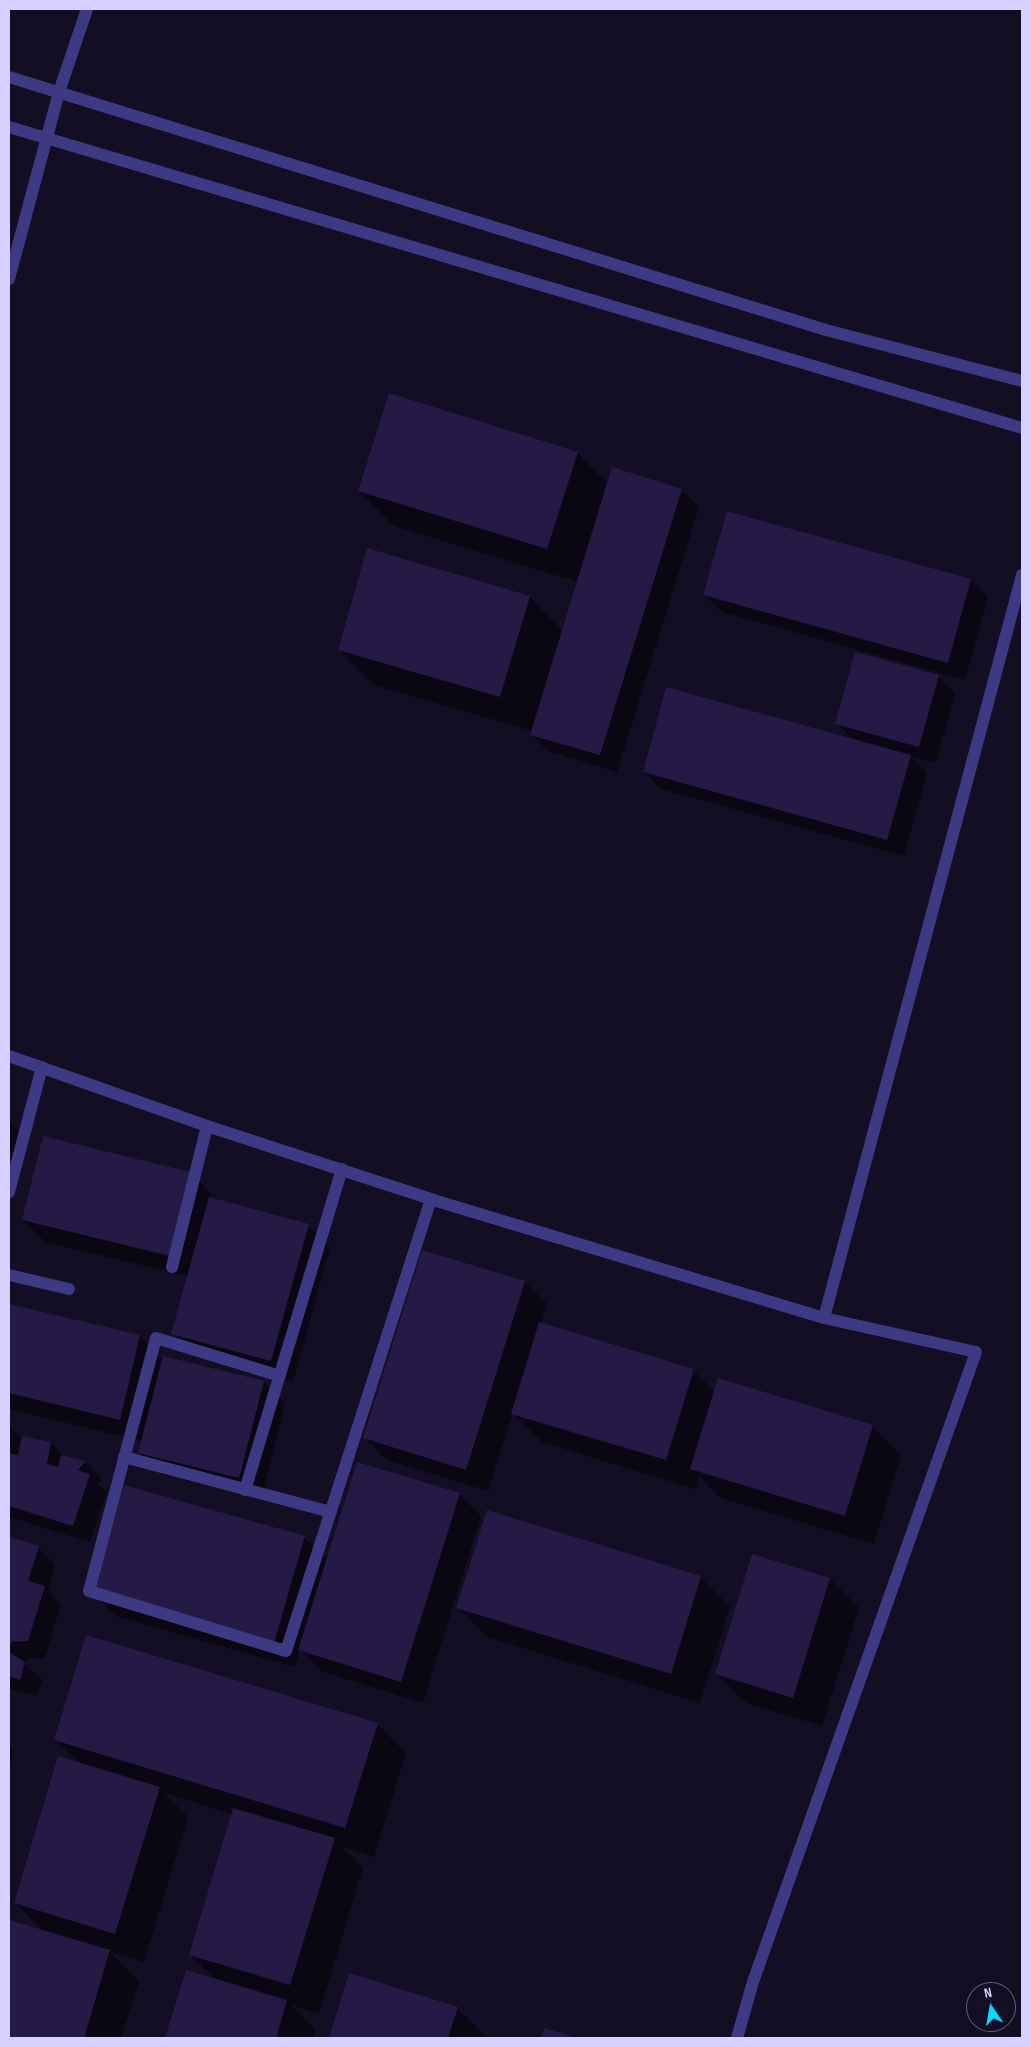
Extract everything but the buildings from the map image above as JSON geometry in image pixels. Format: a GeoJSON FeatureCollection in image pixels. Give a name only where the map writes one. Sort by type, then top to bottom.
{"type":"FeatureCollection","features":[{"type":"Feature","properties":{"kind":"street"},"geometry":{"type":"LineString","coordinates":[[9,279],[59,92],[87,9]]}},
{"type":"Feature","properties":{"kind":"street"},"geometry":{"type":"LineString","coordinates":[[9,77],[826,330],[1022,381]]}},
{"type":"Feature","properties":{"kind":"street"},"geometry":{"type":"LineString","coordinates":[[9,127],[1022,428]]}},
{"type":"Feature","properties":{"kind":"street"},"geometry":{"type":"LineString","coordinates":[[824,1318],[1022,575]]}},
{"type":"Feature","properties":{"kind":"street"},"geometry":{"type":"LineString","coordinates":[[9,1056],[207,1126],[431,1199],[824,1318],[976,1352],[757,1973],[736,2038]]}},
{"type":"Feature","properties":{"kind":"street"},"geometry":{"type":"LineString","coordinates":[[9,1192],[42,1067]]}},
{"type":"Feature","properties":{"kind":"street"},"geometry":{"type":"LineString","coordinates":[[172,1267],[207,1126]]}},
{"type":"Feature","properties":{"kind":"street"},"geometry":{"type":"LineString","coordinates":[[245,1490],[342,1169]]}},
{"type":"Feature","properties":{"kind":"street"},"geometry":{"type":"LineString","coordinates":[[280,1376],[156,1338],[89,1591],[286,1651],[431,1199]]}},
{"type":"Feature","properties":{"kind":"street"},"geometry":{"type":"LineString","coordinates":[[9,1275],[69,1289]]}},
{"type":"Feature","properties":{"kind":"street"},"geometry":{"type":"LineString","coordinates":[[124,1457],[331,1512]]}}]}
